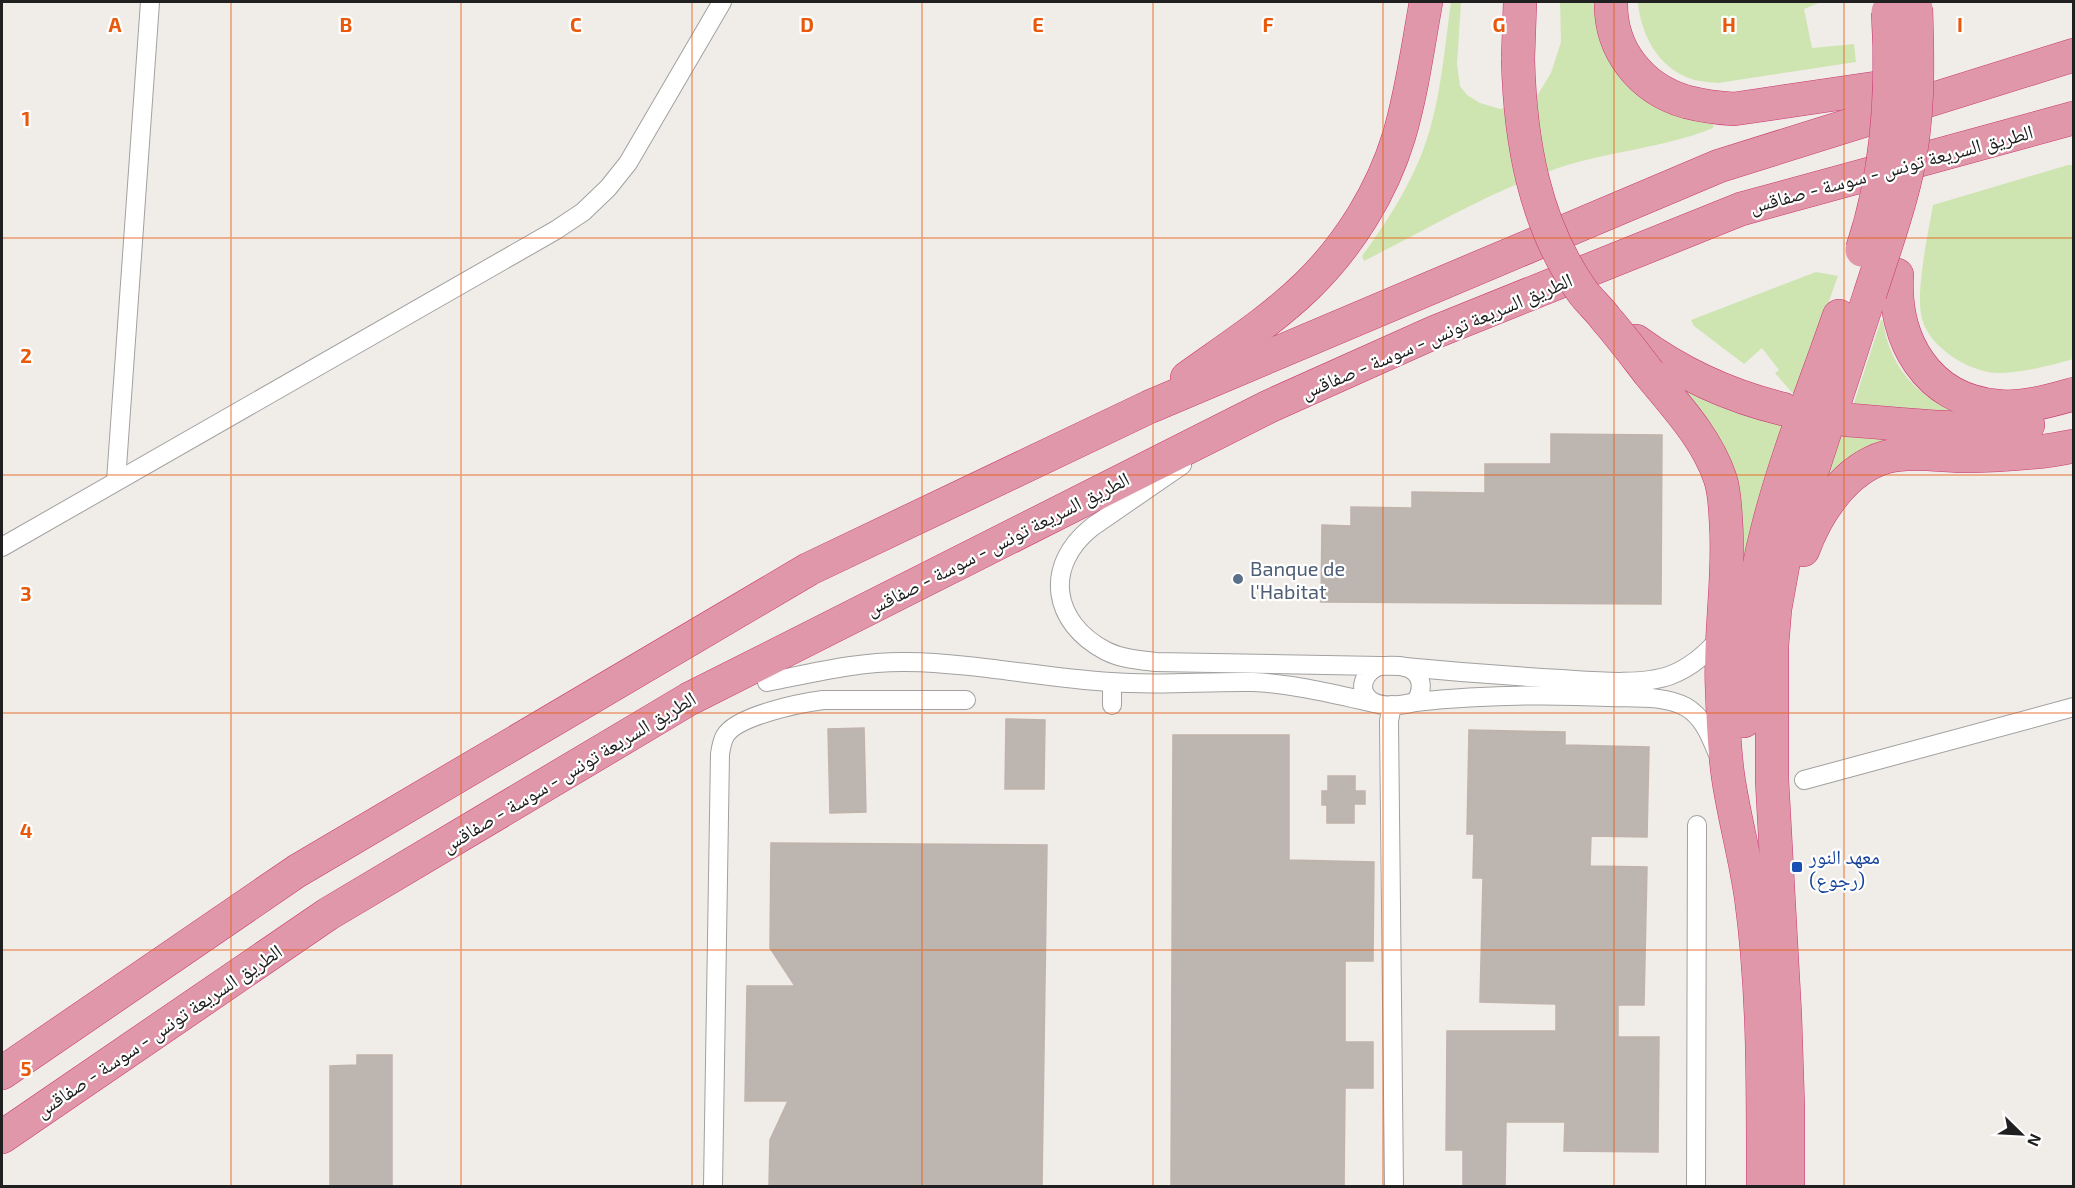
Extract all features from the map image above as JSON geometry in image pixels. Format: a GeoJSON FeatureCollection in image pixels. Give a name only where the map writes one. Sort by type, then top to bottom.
{"type":"FeatureCollection","features":[{"type":"Feature","properties":{"kind":"highway"},"geometry":{"type":"LineString","coordinates":[[1149,407],[1290,301],[1324,268],[1355,227],[1381,182],[1399,136],[1426,2]]}},
{"type":"Feature","properties":{"kind":"highway"},"geometry":{"type":"LineString","coordinates":[[1520,2],[1519,104],[1524,144],[1533,183],[1546,220],[1562,257],[1582,291],[1656,367],[1707,450],[1720,478],[1725,502],[1727,538],[1722,635],[1722,690],[1728,775],[1751,896]]}},
{"type":"Feature","properties":{"kind":"highway"},"geometry":{"type":"LineString","coordinates":[[1611,2],[1612,28],[1618,43],[1642,79],[1685,102],[1706,106],[1734,109],[1765,106],[2070,56]]}},
{"type":"Feature","properties":{"kind":"highway"},"geometry":{"type":"LineString","coordinates":[[1902,6],[1925,146],[1915,174],[1912,202],[1897,275],[1898,316],[1910,349],[1927,373],[1950,392],[1965,399],[1998,406],[2038,403],[2073,394]]}},
{"type":"Feature","properties":{"kind":"highway"},"geometry":{"type":"LineString","coordinates":[[1788,1186],[1787,1062],[1772,780],[1772,645],[1775,609],[1785,554],[1859,293],[1865,241],[1884,156],[1890,83],[1902,6]]}},
{"type":"Feature","properties":{"kind":"highway"},"geometry":{"type":"LineString","coordinates":[[2,1072],[297,872],[809,569],[1149,407],[1719,166],[2070,56]]}},
{"type":"Feature","properties":{"kind":"highway","name":"الطريق السريعة تونس - سوسة - صفاقس"},"geometry":{"type":"LineString","coordinates":[[2,1137],[328,914],[689,699],[1270,406],[1435,332],[1741,209],[1925,146],[2073,118]]}},
{"type":"Feature","properties":{"kind":"highway"},"geometry":{"type":"LineString","coordinates":[[1925,146],[2073,141]]}},
{"type":"Feature","properties":{"kind":"highway"},"geometry":{"type":"LineString","coordinates":[[1763,1186],[1761,1023],[1751,896],[1743,727],[1745,675],[1752,605],[1759,566],[1777,495],[1906,177],[1925,146]]}},
{"type":"Feature","properties":{"kind":"highway"},"geometry":{"type":"LineString","coordinates":[[1656,367],[1783,409]]}},
{"type":"Feature","properties":{"kind":"highway"},"geometry":{"type":"LineString","coordinates":[[1847,420],[1960,428],[2007,428],[2048,423],[2073,417]]}},
{"type":"Feature","properties":{"kind":"highway"},"geometry":{"type":"LineString","coordinates":[[1773,683],[1787,610],[1804,547],[1826,505],[1843,484],[1864,467],[1887,457],[1998,456],[2073,446]]}},
{"type":"Feature","properties":{"kind":"highway"},"geometry":{"type":"LineString","coordinates":[[689,699],[768,682]]}},
{"type":"Feature","properties":{"kind":"street"},"geometry":{"type":"LineString","coordinates":[[116,481],[150,2]]}},
{"type":"Feature","properties":{"kind":"street"},"geometry":{"type":"LineString","coordinates":[[2,547],[584,212],[608,188],[628,163],[722,2]]}},
{"type":"Feature","properties":{"kind":"street"},"geometry":{"type":"LineString","coordinates":[[1270,406],[1082,534],[1068,553],[1061,576],[1061,599],[1069,621],[1080,633],[1100,648],[1122,658],[1156,662],[1405,667],[1493,676],[1598,681],[1669,676],[1705,655],[1722,635]]}},
{"type":"Feature","properties":{"kind":"street"},"geometry":{"type":"LineString","coordinates":[[768,682],[849,666],[905,662],[1010,670],[1112,682],[1254,682],[1302,687],[1383,704],[1486,695],[1536,694],[1648,698],[1670,701],[1687,708],[1701,720],[1728,775]]}},
{"type":"Feature","properties":{"kind":"street"},"geometry":{"type":"LineString","coordinates":[[1380,666],[1368,672],[1363,686],[1364,693],[1383,704],[1389,721],[1394,1186]]}},
{"type":"Feature","properties":{"kind":"street"},"geometry":{"type":"LineString","coordinates":[[1405,667],[1413,671],[1421,682],[1420,696],[1415,702]]}},
{"type":"Feature","properties":{"kind":"street"},"geometry":{"type":"LineString","coordinates":[[1112,682],[1112,705]]}},
{"type":"Feature","properties":{"kind":"street"},"geometry":{"type":"LineString","coordinates":[[713,1186],[720,754],[724,737],[733,726],[749,719],[782,708],[823,700],[966,700]]}},
{"type":"Feature","properties":{"kind":"street"},"geometry":{"type":"LineString","coordinates":[[1804,780],[2073,707]]}},
{"type":"Feature","properties":{"kind":"street"},"geometry":{"type":"LineString","coordinates":[[1696,1186],[1697,825]]}},
{"type":"Feature","properties":{"kind":"green space"},"geometry":{"type":"Polygon","coordinates":[[[1451,2],[1461,2],[1457,64],[1460,86],[1467,95],[1480,103],[1500,109],[1537,96],[1551,73],[1561,42],[1560,2],[1595,2],[1596,15],[1714,120],[1713,128],[1675,140],[1577,162],[1533,177],[1484,199],[1364,261],[1362,256],[1401,197],[1427,140],[1440,81],[1451,2]]]}},
{"type":"Feature","properties":{"kind":"green space"},"geometry":{"type":"Polygon","coordinates":[[[1638,2],[1821,2],[1804,9],[1812,48],[1854,44],[1856,62],[1718,83],[1695,80],[1672,69],[1657,54],[1646,34],[1638,2]]]}},
{"type":"Feature","properties":{"kind":"green space"},"geometry":{"type":"Polygon","coordinates":[[[2073,165],[2073,359],[2035,369],[2004,373],[1985,371],[1962,363],[1933,339],[1922,319],[1921,279],[1933,205],[2073,165]]]}},
{"type":"Feature","properties":{"kind":"green space"},"geometry":{"type":"Polygon","coordinates":[[[1816,272],[1838,276],[1795,396],[1775,373],[1779,370],[1762,348],[1744,364],[1694,326],[1691,320],[1816,272]]]}},
{"type":"Feature","properties":{"kind":"green space"},"geometry":{"type":"Polygon","coordinates":[[[1881,320],[1892,353],[1907,378],[1929,397],[1958,413],[1853,406],[1881,320]]]}},
{"type":"Feature","properties":{"kind":"green space"},"geometry":{"type":"Polygon","coordinates":[[[1679,387],[1786,425],[1746,558],[1738,557],[1679,387]]]}},
{"type":"Feature","properties":{"kind":"green space"},"geometry":{"type":"Polygon","coordinates":[[[1842,434],[1928,440],[1823,481],[1842,434]]]}},
{"type":"Feature","properties":{"kind":"building"},"geometry":{"type":"Polygon","coordinates":[[[1551,434],[1662,435],[1661,604],[1321,602],[1322,525],[1351,526],[1351,507],[1412,508],[1412,492],[1485,493],[1485,464],[1551,464],[1551,434]]]}},
{"type":"Feature","properties":{"kind":"building"},"geometry":{"type":"Polygon","coordinates":[[[1006,719],[1045,720],[1044,789],[1005,789],[1006,719]]]}},
{"type":"Feature","properties":{"kind":"building"},"geometry":{"type":"Polygon","coordinates":[[[864,728],[866,812],[830,813],[828,729],[864,728]]]}},
{"type":"Feature","properties":{"kind":"building"},"geometry":{"type":"Polygon","coordinates":[[[1469,730],[1565,732],[1565,745],[1649,747],[1647,837],[1591,836],[1590,866],[1647,867],[1644,1005],[1618,1005],[1618,1037],[1659,1037],[1658,1152],[1564,1151],[1565,1122],[1506,1122],[1505,1186],[1463,1186],[1463,1150],[1446,1150],[1447,1031],[1556,1031],[1556,1004],[1480,1002],[1483,878],[1473,878],[1474,834],[1467,834],[1469,730]]]}},
{"type":"Feature","properties":{"kind":"building"},"geometry":{"type":"Polygon","coordinates":[[[1173,735],[1289,735],[1289,860],[1374,862],[1373,961],[1345,961],[1345,1042],[1373,1042],[1373,1088],[1345,1088],[1344,1186],[1171,1186],[1173,735]]]}},
{"type":"Feature","properties":{"kind":"building"},"geometry":{"type":"Polygon","coordinates":[[[1328,776],[1355,776],[1355,791],[1365,791],[1365,804],[1354,804],[1354,823],[1327,823],[1327,805],[1322,805],[1322,791],[1328,791],[1328,776]]]}},
{"type":"Feature","properties":{"kind":"building"},"geometry":{"type":"Polygon","coordinates":[[[771,843],[1047,845],[1042,1186],[769,1186],[770,1140],[788,1101],[745,1101],[747,986],[795,986],[770,948],[771,843]]]}},
{"type":"Feature","properties":{"kind":"building"},"geometry":{"type":"Polygon","coordinates":[[[357,1055],[392,1055],[392,1186],[330,1186],[330,1066],[357,1065],[357,1055]]]}},
{"type":"Feature","properties":{"kind":"place","name":"Banque de l'Habitat"},"geometry":{"type":"Point","coordinates":[1238,579]}},
{"type":"Feature","properties":{"kind":"place","name":"معهد النور (رجوع)"},"geometry":{"type":"Point","coordinates":[1797,867]}}]}
